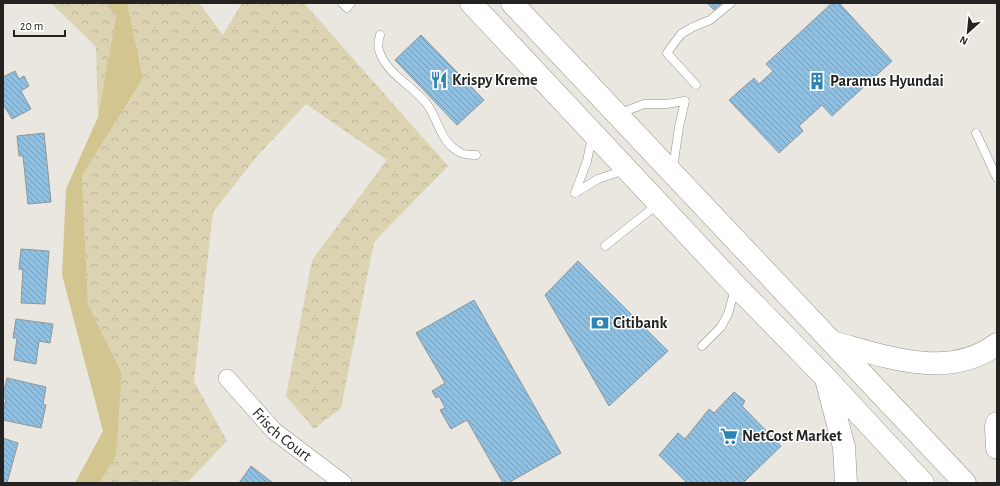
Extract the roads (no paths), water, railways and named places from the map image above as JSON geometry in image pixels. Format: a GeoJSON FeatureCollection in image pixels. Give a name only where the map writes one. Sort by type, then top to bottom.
{"type":"FeatureCollection","features":[{"type":"Feature","properties":{"kind":"highway"},"geometry":{"type":"LineString","coordinates":[[471,3],[659,202],[736,286],[826,378],[923,483]]}},
{"type":"Feature","properties":{"kind":"highway"},"geometry":{"type":"LineString","coordinates":[[512,3],[966,483]]}},
{"type":"Feature","properties":{"kind":"highway"},"geometry":{"type":"LineString","coordinates":[[832,342],[916,363],[935,364],[966,360],[990,349],[997,344]]}},
{"type":"Feature","properties":{"kind":"highway"},"geometry":{"type":"LineString","coordinates":[[826,378],[844,447],[846,483]]}},
{"type":"Feature","properties":{"kind":"highway"},"geometry":{"type":"LineString","coordinates":[[997,423],[997,448]]}},
{"type":"Feature","properties":{"kind":"street","name":"Frisch Court"},"geometry":{"type":"LineString","coordinates":[[227,378],[274,431],[343,483]]}},
{"type":"Feature","properties":{"kind":"lane"},"geometry":{"type":"LineString","coordinates":[[342,3],[347,8],[351,3]]}},
{"type":"Feature","properties":{"kind":"lane"},"geometry":{"type":"LineString","coordinates":[[696,85],[667,53],[681,34],[710,20],[731,3]]}},
{"type":"Feature","properties":{"kind":"lane"},"geometry":{"type":"LineString","coordinates":[[380,35],[378,49],[384,63],[427,103],[440,132],[448,144],[462,153],[476,155]]}},
{"type":"Feature","properties":{"kind":"lane"},"geometry":{"type":"LineString","coordinates":[[617,114],[644,104],[666,104],[685,101],[679,127],[672,172]]}},
{"type":"Feature","properties":{"kind":"lane"},"geometry":{"type":"LineString","coordinates":[[593,132],[587,161],[575,193],[598,179],[628,169]]}},
{"type":"Feature","properties":{"kind":"lane"},"geometry":{"type":"LineString","coordinates":[[976,133],[997,178]]}},
{"type":"Feature","properties":{"kind":"lane"},"geometry":{"type":"LineString","coordinates":[[605,246],[659,202]]}},
{"type":"Feature","properties":{"kind":"lane"},"geometry":{"type":"LineString","coordinates":[[702,346],[722,327],[728,314],[736,286]]}},
{"type":"Feature","properties":{"kind":"place","name":"Krispy Kreme"},"geometry":{"type":"Point","coordinates":[439,80]}},
{"type":"Feature","properties":{"kind":"place","name":"Paramus Hyundai"},"geometry":{"type":"Point","coordinates":[817,81]}},
{"type":"Feature","properties":{"kind":"place","name":"Citibank"},"geometry":{"type":"Point","coordinates":[600,323]}},
{"type":"Feature","properties":{"kind":"place","name":"NetCost Market"},"geometry":{"type":"Point","coordinates":[729,436]}}]}
